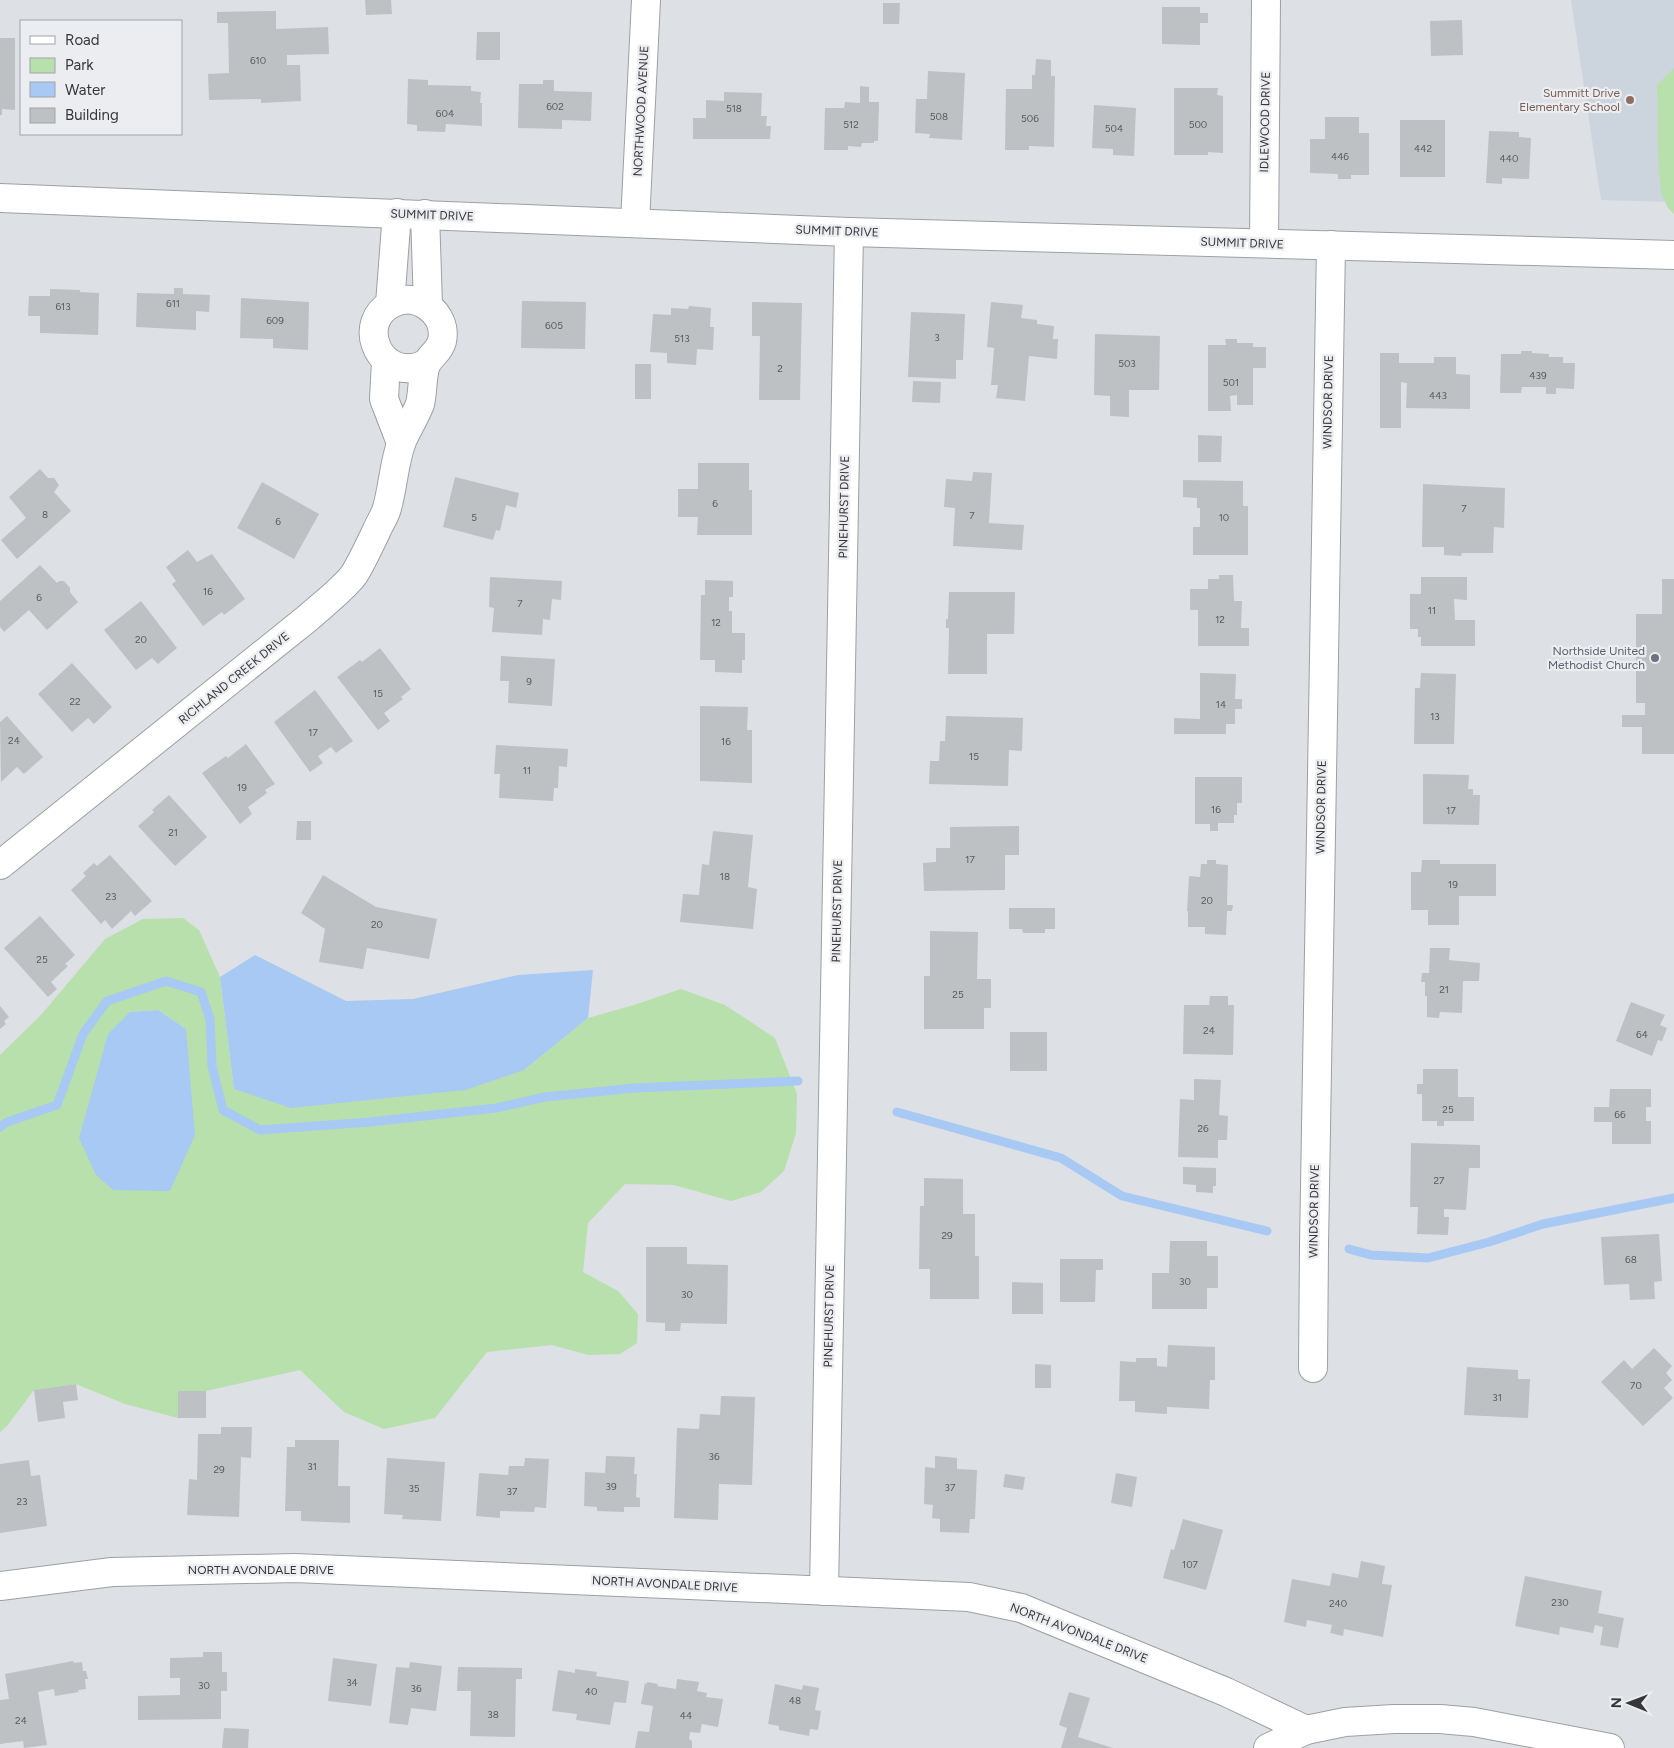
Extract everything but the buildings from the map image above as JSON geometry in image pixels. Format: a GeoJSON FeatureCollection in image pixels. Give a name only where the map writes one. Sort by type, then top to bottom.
{"type":"FeatureCollection","features":[{"type":"Feature","properties":{"kind":"street","name":"NORTHWOOD AVENUE"},"geometry":{"type":"LineString","coordinates":[[636,223],[646,0]]}},
{"type":"Feature","properties":{"kind":"street","name":"IDLEWOOD DRIVE"},"geometry":{"type":"LineString","coordinates":[[1264,243],[1266,0]]}},
{"type":"Feature","properties":{"kind":"street","name":"SUMMIT DRIVE"},"geometry":{"type":"LineString","coordinates":[[0,198],[849,232],[1674,255]]}},
{"type":"Feature","properties":{"kind":"street"},"geometry":{"type":"LineString","coordinates":[[390,304],[397,213]]}},
{"type":"Feature","properties":{"kind":"street"},"geometry":{"type":"LineString","coordinates":[[425,214],[428,305],[416,300],[403,299],[390,304],[380,313],[374,325],[374,338],[378,351],[386,361],[399,367],[414,368],[426,363]]}},
{"type":"Feature","properties":{"kind":"street","name":"PINEHURST DRIVE"},"geometry":{"type":"LineString","coordinates":[[824,1591],[849,232]]}},
{"type":"Feature","properties":{"kind":"street","name":"WINDSOR DRIVE"},"geometry":{"type":"LineString","coordinates":[[1313,1368],[1331,245]]}},
{"type":"Feature","properties":{"kind":"street","name":"RICHLAND CREEK DRIVE"},"geometry":{"type":"LineString","coordinates":[[0,866],[309,618],[354,575],[386,510],[401,443],[420,402],[426,363],[436,354],[442,342],[440,322],[437,315],[428,305]]}},
{"type":"Feature","properties":{"kind":"street"},"geometry":{"type":"LineString","coordinates":[[386,361],[384,399],[401,443]]}},
{"type":"Feature","properties":{"kind":"street","name":"NORTH AVONDALE DRIVE"},"geometry":{"type":"LineString","coordinates":[[0,1586],[112,1572],[295,1568],[969,1597],[1021,1608],[1226,1692],[1306,1730]]}},
{"type":"Feature","properties":{"kind":"street"},"geometry":{"type":"LineString","coordinates":[[1268,1748],[1306,1730],[1345,1722],[1394,1718],[1440,1718],[1474,1722],[1610,1748]]}},
{"type":"Feature","properties":{"kind":"shaded area","name":"Summitt Drive Elementary School"},"geometry":{"type":"Polygon","coordinates":[[[1571,0],[1674,0],[1674,202],[1601,200],[1571,0]]]}},
{"type":"Feature","properties":{"kind":"green space"},"geometry":{"type":"Polygon","coordinates":[[[1674,68],[1674,214],[1668,208],[1661,193],[1658,157],[1657,85],[1674,68]]]}},
{"type":"Feature","properties":{"kind":"green space"},"geometry":{"type":"Polygon","coordinates":[[[183,918],[199,930],[220,977],[234,1089],[524,1070],[588,1018],[681,989],[725,1005],[775,1038],[797,1094],[796,1133],[784,1171],[761,1192],[731,1201],[674,1185],[625,1184],[588,1223],[583,1272],[618,1291],[638,1314],[637,1343],[620,1354],[588,1355],[552,1345],[487,1352],[435,1418],[384,1429],[344,1412],[300,1370],[206,1391],[178,1391],[178,1418],[125,1404],[76,1384],[34,1390],[7,1426],[0,1432],[0,1055],[41,1015],[105,939],[143,919],[183,918]],[[158,1010],[130,1012],[186,1029],[158,1010]]]}},
{"type":"Feature","properties":{"kind":"water"},"geometry":{"type":"Polygon","coordinates":[[[255,955],[346,1001],[413,999],[518,975],[593,970],[588,1018],[524,1070],[465,1090],[291,1108],[234,1089],[220,977],[255,955]]]}},
{"type":"Feature","properties":{"kind":"water"},"geometry":{"type":"Polygon","coordinates":[[[158,1010],[186,1029],[195,1135],[170,1191],[113,1190],[96,1175],[79,1138],[108,1034],[130,1012],[158,1010]]]}},
{"type":"Feature","properties":{"kind":"waterway"},"geometry":{"type":"LineString","coordinates":[[0,1127],[7,1122],[57,1105],[83,1034],[107,1001],[166,981],[201,992],[210,1019],[212,1066],[223,1110],[260,1130],[370,1122],[496,1108],[545,1097],[634,1088],[798,1081]]}},
{"type":"Feature","properties":{"kind":"waterway"},"geometry":{"type":"LineString","coordinates":[[897,1112],[1061,1158],[1122,1196],[1267,1231]]}},
{"type":"Feature","properties":{"kind":"waterway"},"geometry":{"type":"LineString","coordinates":[[1349,1249],[1371,1255],[1428,1258],[1489,1242],[1543,1224],[1674,1198]]}},
{"type":"Feature","properties":{"kind":"place","name":"Summitt Drive Elementary School"},"geometry":{"type":"Point","coordinates":[1630,100]}},
{"type":"Feature","properties":{"kind":"place","name":"Northside United Methodist Church"},"geometry":{"type":"Point","coordinates":[1655,658]}}]}
